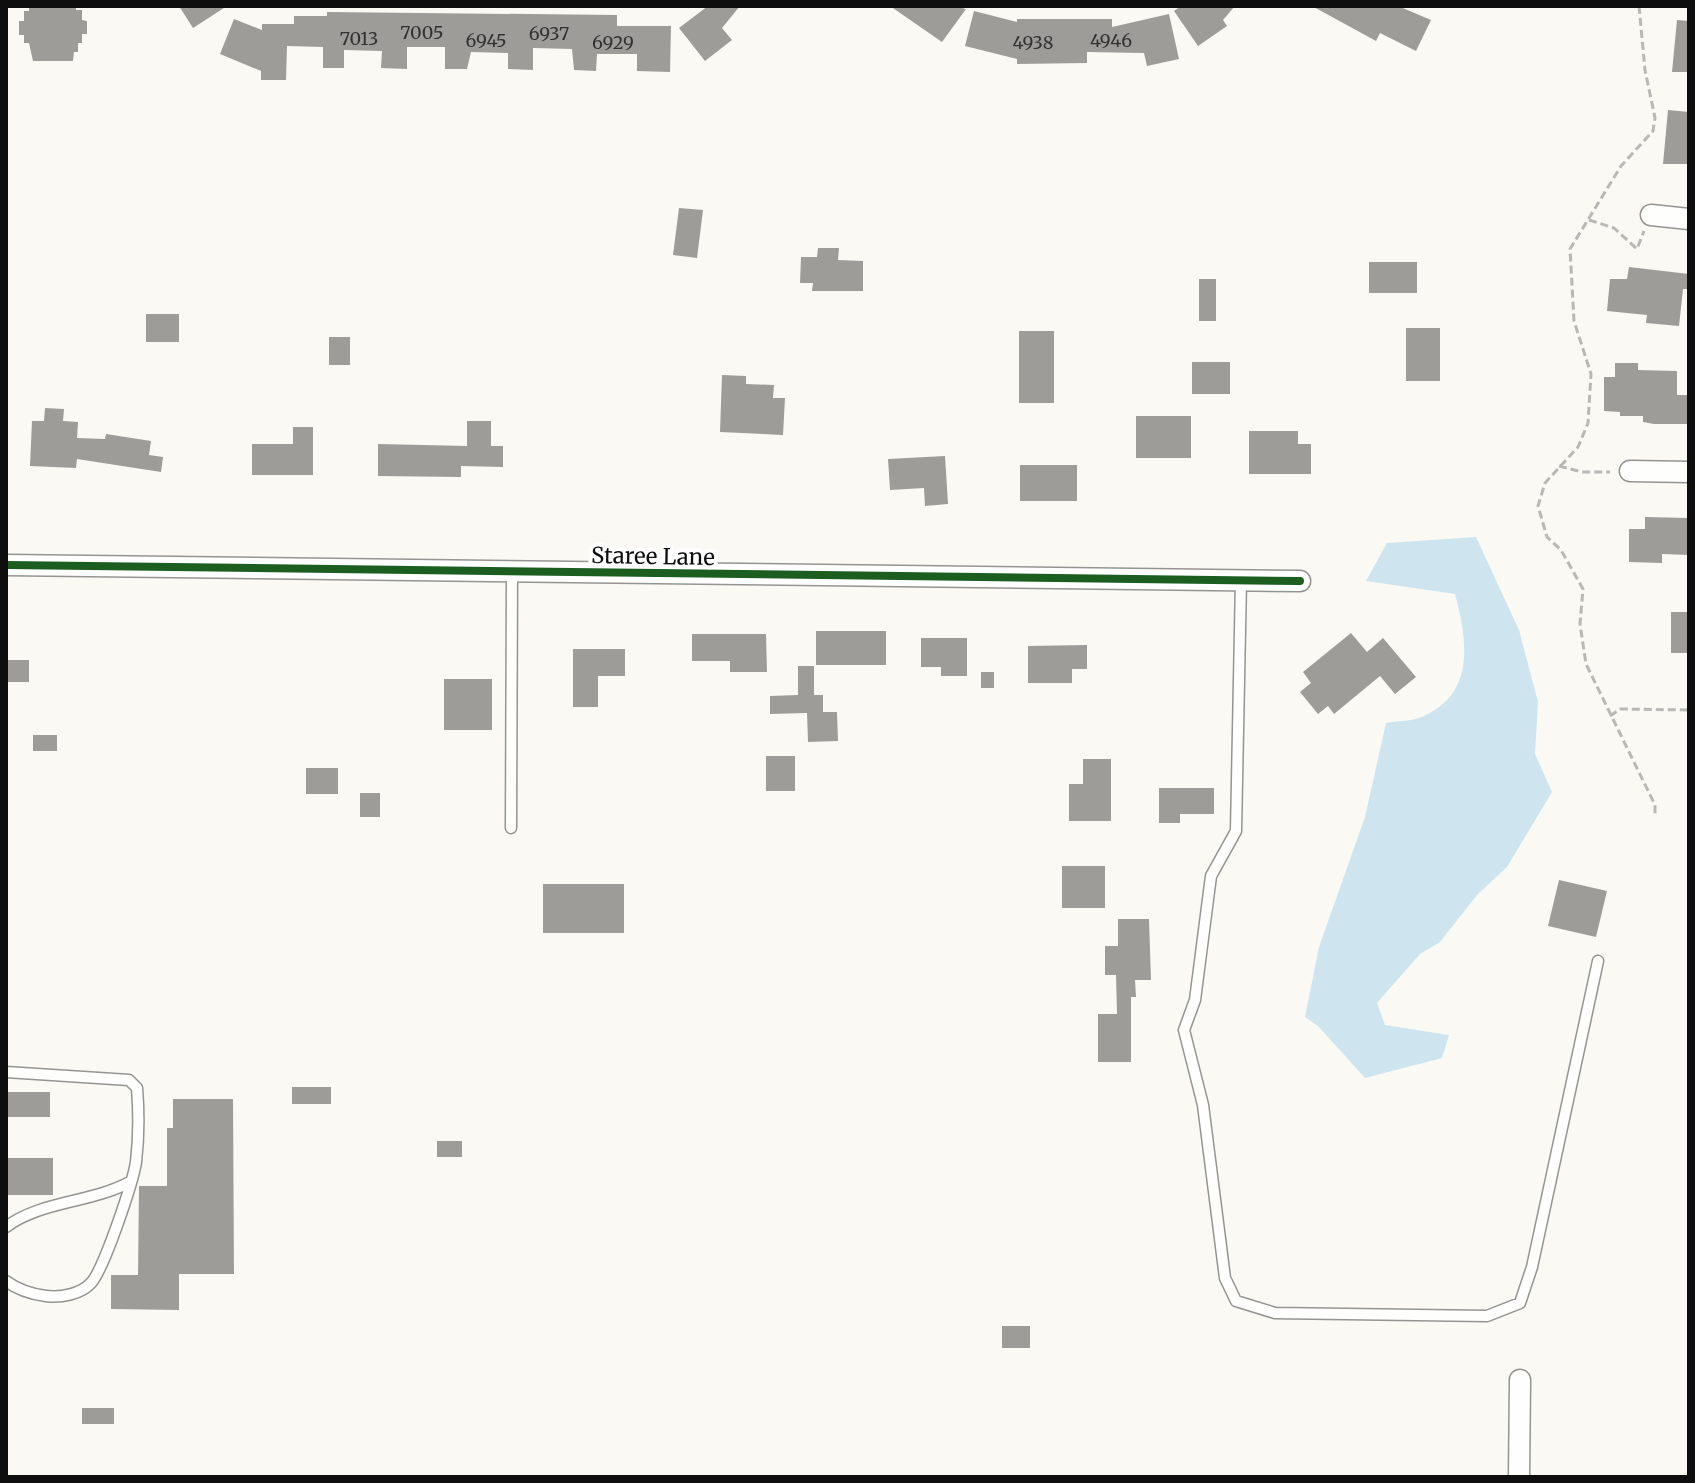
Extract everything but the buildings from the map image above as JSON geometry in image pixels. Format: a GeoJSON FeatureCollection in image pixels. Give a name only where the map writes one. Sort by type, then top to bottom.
{"type":"FeatureCollection","features":[{"type":"Feature","properties":{"kind":"street"},"geometry":{"type":"LineString","coordinates":[[1651,215],[1689,219]]}},
{"type":"Feature","properties":{"kind":"street"},"geometry":{"type":"LineString","coordinates":[[1630,471],[1689,472]]}},
{"type":"Feature","properties":{"kind":"street","name":"Staree Lane"},"geometry":{"type":"LineString","coordinates":[[6,565],[1300,581]]}},
{"type":"Feature","properties":{"kind":"street"},"geometry":{"type":"LineString","coordinates":[[1519,1477],[1520,1380]]}},
{"type":"Feature","properties":{"kind":"lane"},"geometry":{"type":"LineString","coordinates":[[511,828],[512,573]]}},
{"type":"Feature","properties":{"kind":"lane"},"geometry":{"type":"LineString","coordinates":[[1241,580],[1236,831],[1211,876],[1195,1000],[1184,1030],[1203,1105],[1225,1278],[1236,1301],[1275,1313],[1487,1316],[1520,1303],[1532,1267],[1598,961]]}},
{"type":"Feature","properties":{"kind":"lane"},"geometry":{"type":"LineString","coordinates":[[6,1072],[129,1080],[137,1088],[139,1117],[136,1165],[101,1269],[90,1285],[70,1295],[53,1297],[31,1294],[6,1281]]}},
{"type":"Feature","properties":{"kind":"lane"},"geometry":{"type":"LineString","coordinates":[[6,1227],[19,1217],[110,1193],[130,1182]]}},
{"type":"Feature","properties":{"kind":"path"},"geometry":{"type":"LineString","coordinates":[[1639,6],[1645,70],[1655,118],[1653,131],[1621,166],[1570,249],[1574,321],[1591,374],[1588,423],[1578,447],[1539,493],[1541,521],[1547,537],[1561,550],[1583,589],[1583,651],[1610,716],[1621,732],[1655,805],[1655,814]]}},
{"type":"Feature","properties":{"kind":"path"},"geometry":{"type":"LineString","coordinates":[[1589,220],[1614,228],[1637,249],[1651,215]]}},
{"type":"Feature","properties":{"kind":"path"},"geometry":{"type":"LineString","coordinates":[[1559,466],[1582,472],[1630,471]]}},
{"type":"Feature","properties":{"kind":"path"},"geometry":{"type":"LineString","coordinates":[[1610,716],[1620,709],[1689,710]]}},
{"type":"Feature","properties":{"kind":"water"},"geometry":{"type":"Polygon","coordinates":[[[1476,537],[1519,630],[1538,702],[1535,754],[1552,792],[1507,867],[1477,895],[1440,942],[1420,954],[1377,1003],[1385,1025],[1449,1035],[1442,1058],[1365,1078],[1318,1026],[1305,1017],[1319,947],[1365,817],[1386,723],[1420,718],[1441,706],[1460,679],[1464,663],[1463,629],[1455,594],[1366,581],[1387,543],[1476,537]]]}},
{"type":"Feature","properties":{"kind":"cycle path"},"geometry":{"type":"LineString","coordinates":[[6,565],[1300,581]]}}]}
